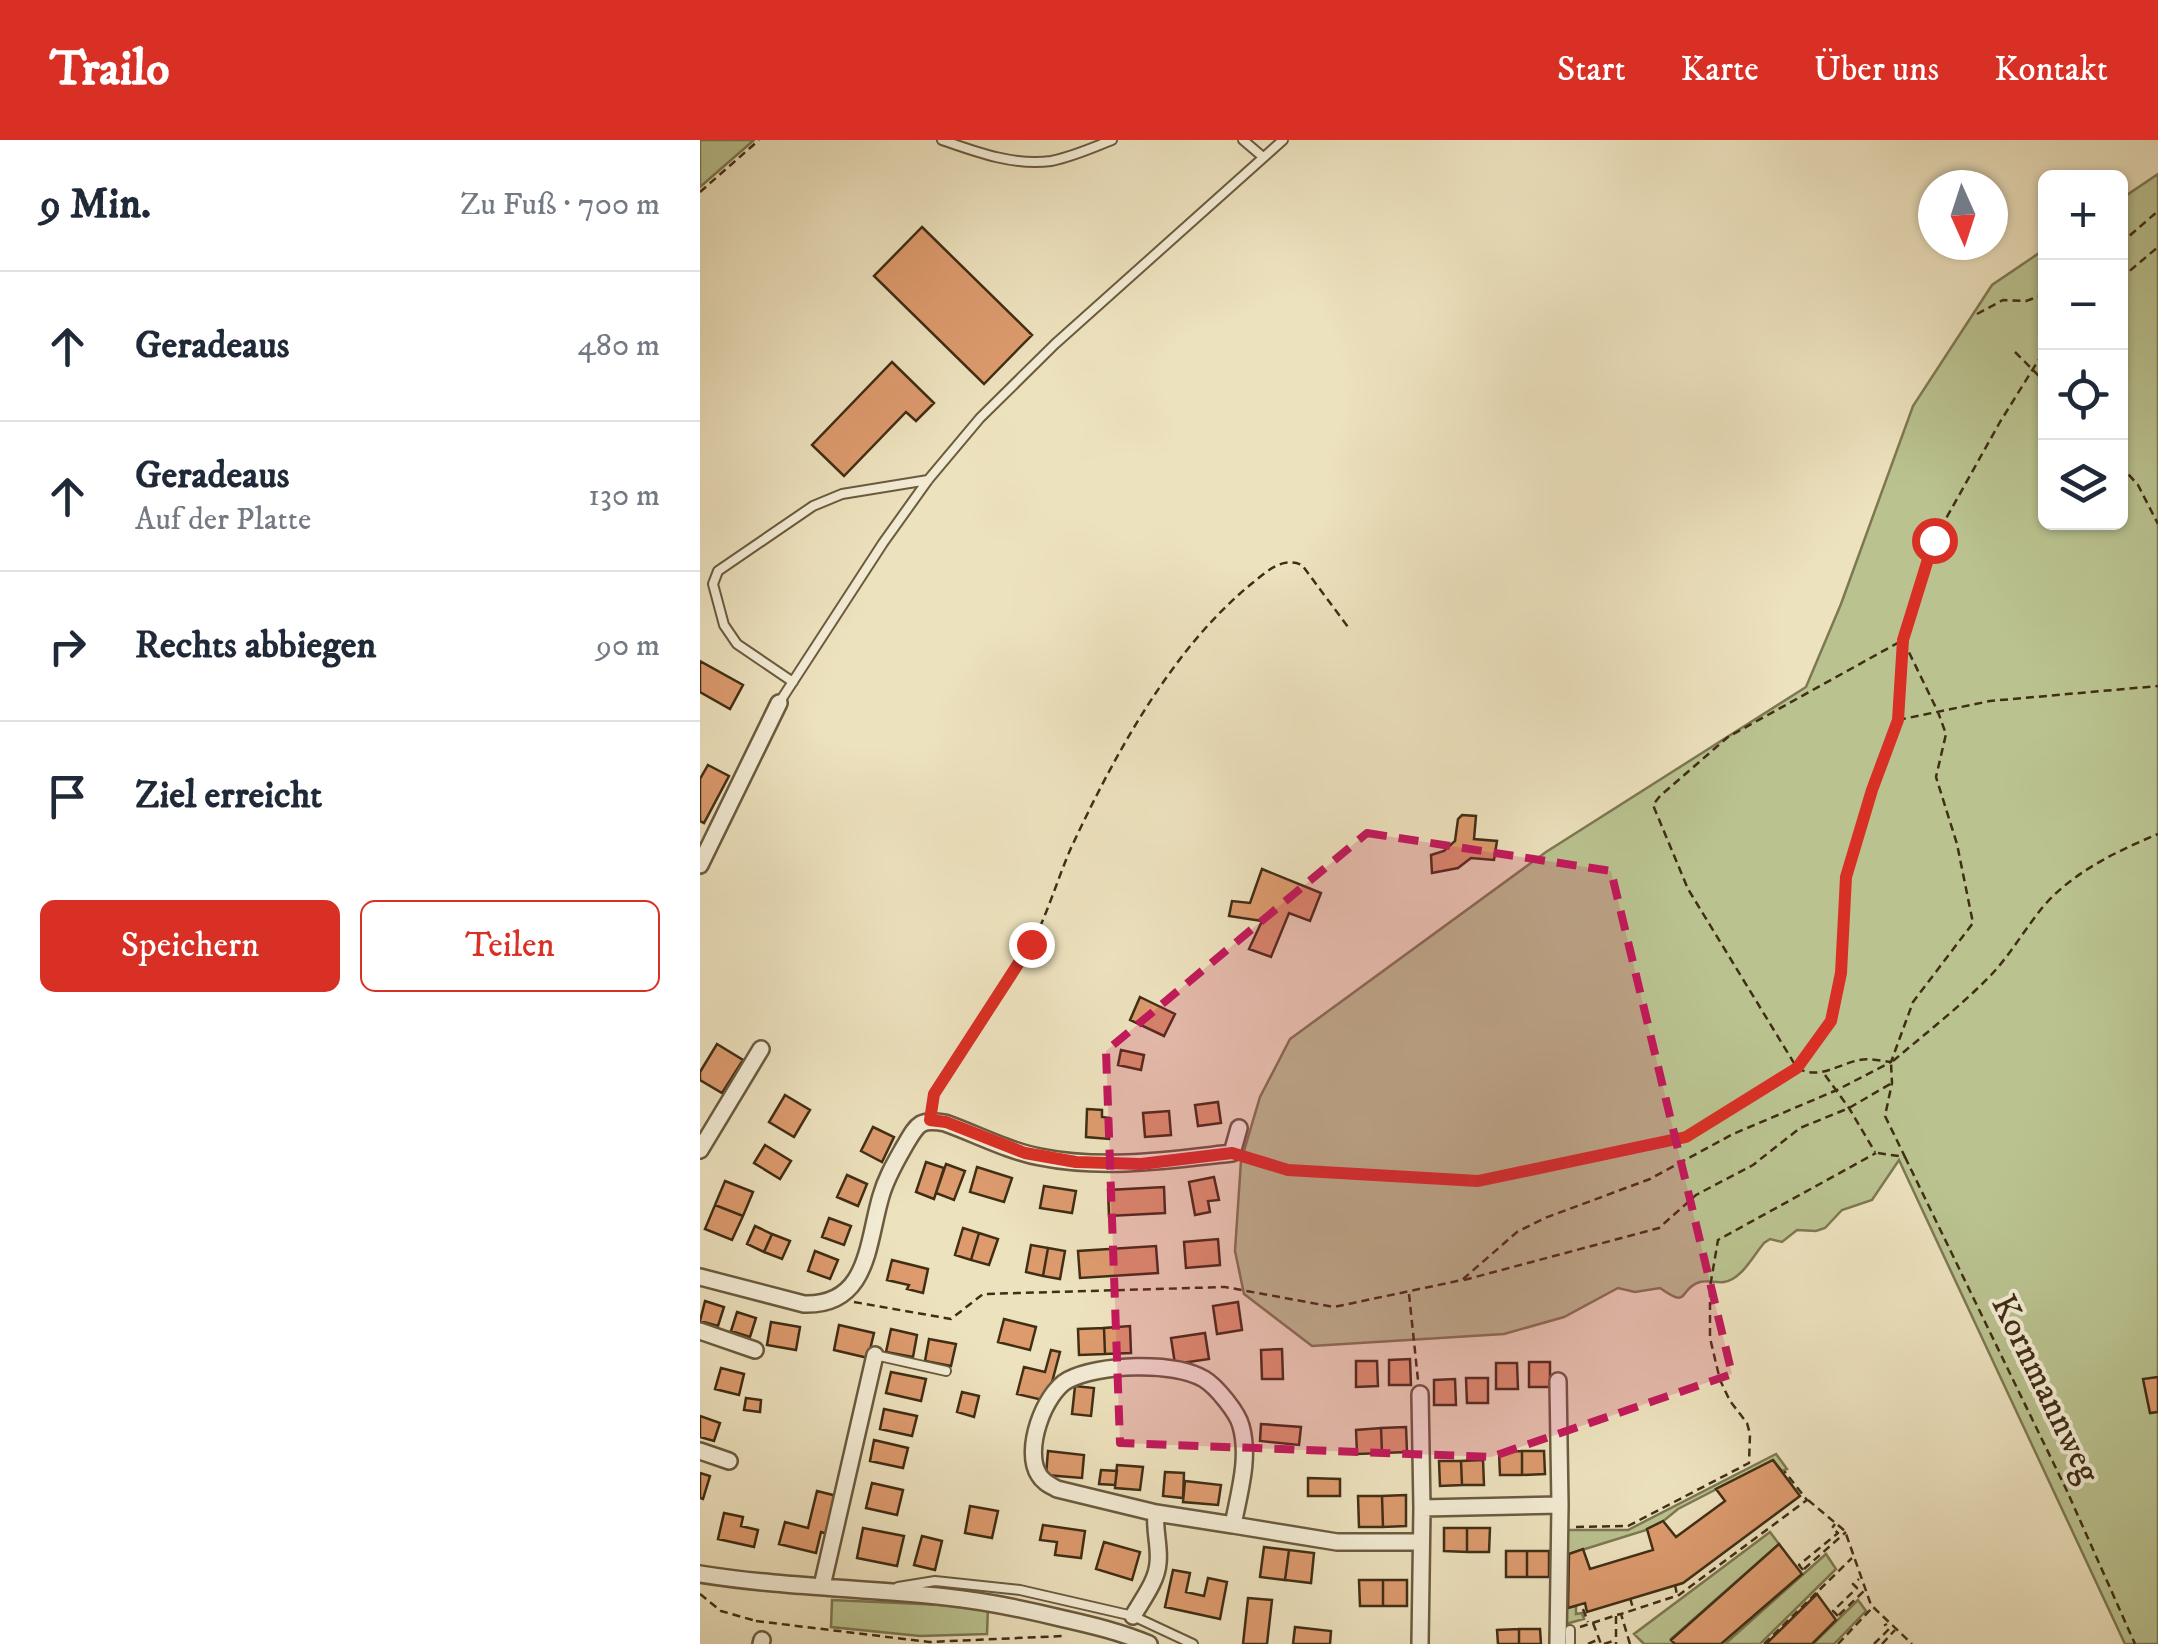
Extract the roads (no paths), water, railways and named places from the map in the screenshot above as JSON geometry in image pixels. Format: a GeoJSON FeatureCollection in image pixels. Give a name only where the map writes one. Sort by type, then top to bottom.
{"type":"FeatureCollection","features":[{"type":"Feature","properties":{"kind":"street"},"geometry":{"type":"LineString","coordinates":[[700,865],[780,702]]}},
{"type":"Feature","properties":{"kind":"street"},"geometry":{"type":"LineString","coordinates":[[700,1150],[761,1050]]}},
{"type":"Feature","properties":{"kind":"street"},"geometry":{"type":"LineString","coordinates":[[700,1278],[804,1304],[838,1300],[862,1270],[890,1173],[924,1122],[946,1122],[1025,1153],[1076,1162],[1141,1164],[1232,1153],[1239,1128]]}},
{"type":"Feature","properties":{"kind":"street"},"geometry":{"type":"LineString","coordinates":[[700,1331],[754,1350]]}},
{"type":"Feature","properties":{"kind":"street"},"geometry":{"type":"LineString","coordinates":[[822,1586],[875,1354]]}},
{"type":"Feature","properties":{"kind":"street"},"geometry":{"type":"LineString","coordinates":[[1232,1525],[1245,1461],[1241,1423],[1224,1398],[1204,1379],[1178,1370],[1136,1367],[1090,1372],[1066,1381],[1055,1391],[1039,1422],[1032,1459],[1037,1473],[1057,1489],[1156,1514],[1336,1542],[1421,1542]]}},
{"type":"Feature","properties":{"kind":"street"},"geometry":{"type":"LineString","coordinates":[[1558,1381],[1558,1644]]}},
{"type":"Feature","properties":{"kind":"street"},"geometry":{"type":"LineString","coordinates":[[1420,1394],[1420,1644]]}},
{"type":"Feature","properties":{"kind":"street"},"geometry":{"type":"LineString","coordinates":[[700,1450],[729,1461]]}},
{"type":"Feature","properties":{"kind":"street"},"geometry":{"type":"LineString","coordinates":[[1422,1508],[1560,1505]]}},
{"type":"Feature","properties":{"kind":"street"},"geometry":{"type":"LineString","coordinates":[[1134,1616],[1158,1570],[1156,1514]]}},
{"type":"Feature","properties":{"kind":"street"},"geometry":{"type":"LineString","coordinates":[[700,1574],[1002,1604],[1104,1628],[1149,1644]]}},
{"type":"Feature","properties":{"kind":"lane"},"geometry":{"type":"LineString","coordinates":[[942,140],[1018,161],[1050,161],[1112,140]]}},
{"type":"Feature","properties":{"kind":"lane"},"geometry":{"type":"LineString","coordinates":[[1243,140],[1263,157]]}},
{"type":"Feature","properties":{"kind":"lane"},"geometry":{"type":"LineString","coordinates":[[780,702],[883,543],[928,480],[980,418],[1055,344],[1284,140]]}},
{"type":"Feature","properties":{"kind":"lane"},"geometry":{"type":"LineString","coordinates":[[792,682],[737,644],[724,626],[712,584],[718,571],[813,506],[842,494],[928,480]]}},
{"type":"Feature","properties":{"kind":"lane"},"geometry":{"type":"LineString","coordinates":[[875,1354],[946,1371]]}},
{"type":"Feature","properties":{"kind":"lane"},"geometry":{"type":"LineString","coordinates":[[868,1592],[935,1581],[994,1586],[1134,1616],[1193,1644]]}},
{"type":"Feature","properties":{"kind":"lane"},"geometry":{"type":"LineString","coordinates":[[1570,1630],[1570,1644]]}}]}
